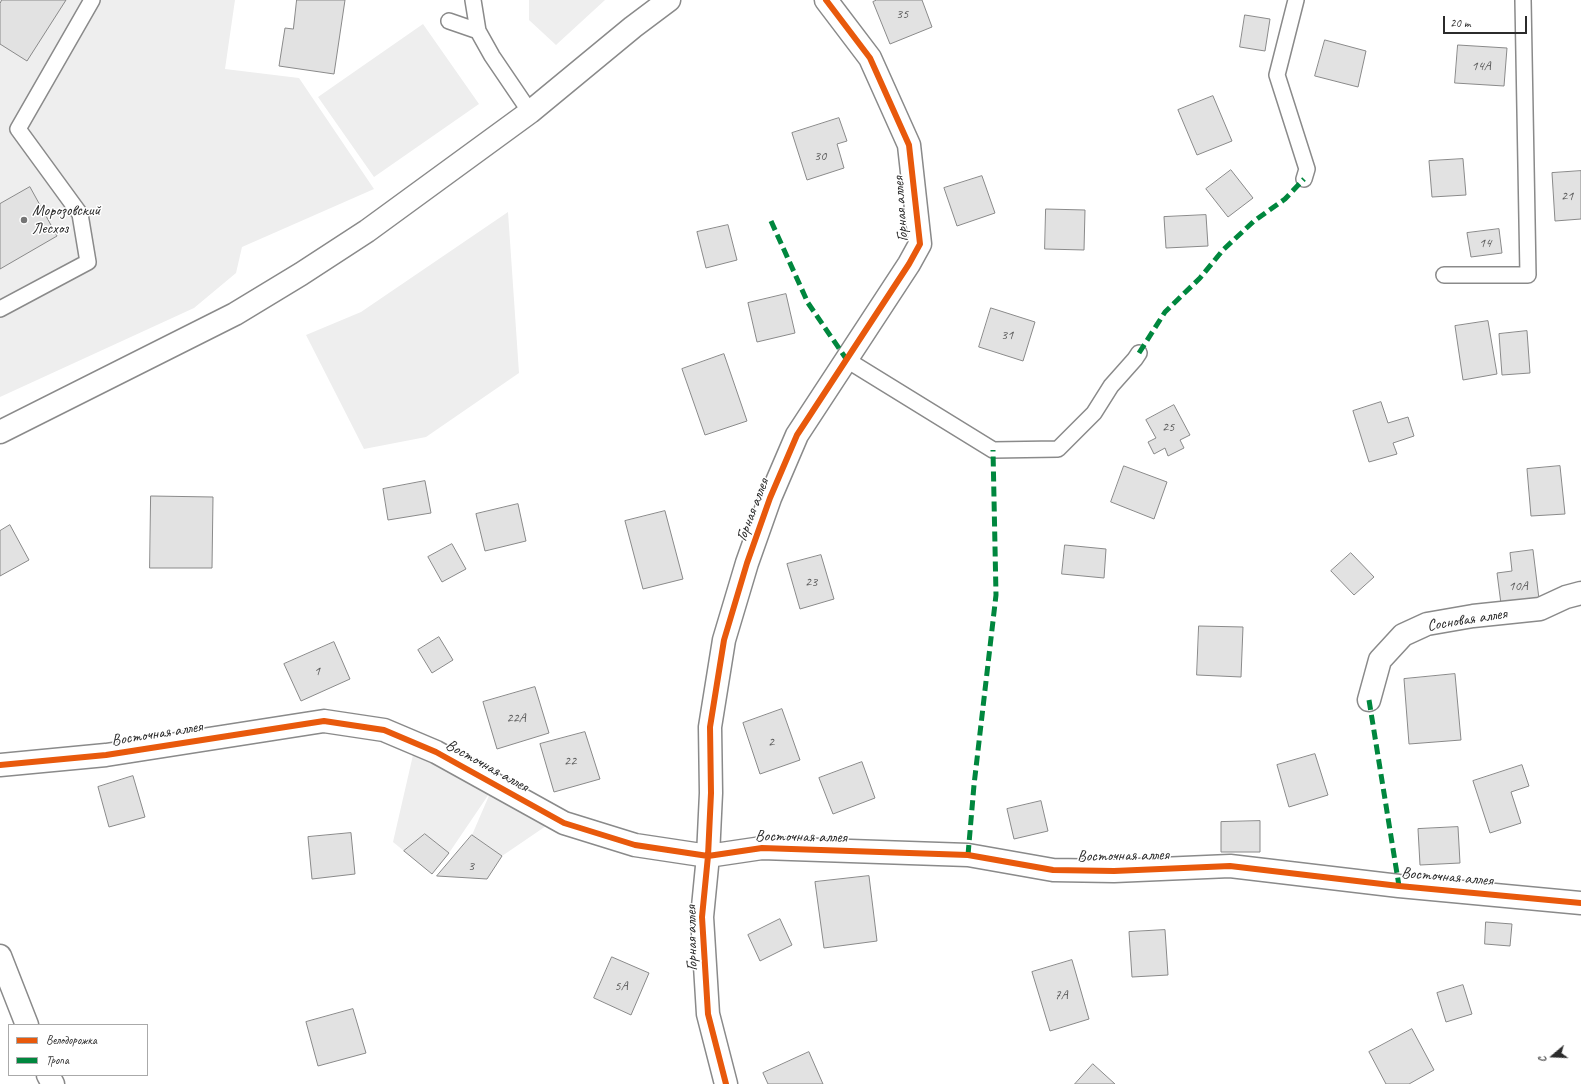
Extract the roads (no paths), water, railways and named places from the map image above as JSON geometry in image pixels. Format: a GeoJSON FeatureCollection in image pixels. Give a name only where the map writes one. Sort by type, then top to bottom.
{"type":"FeatureCollection","features":[{"type":"Feature","properties":{"kind":"street"},"geometry":{"type":"LineString","coordinates":[[0,432],[235,314],[301,274],[367,231],[530,112],[632,27],[669,0]]}},
{"type":"Feature","properties":{"kind":"street","name":"Горная аллея"},"geometry":{"type":"LineString","coordinates":[[726,1084],[708,1014],[702,917],[708,856],[711,793],[710,727],[724,640],[770,498],[797,435],[909,264],[920,244],[909,144],[870,58],[826,0]]}},
{"type":"Feature","properties":{"kind":"street","name":"Сосновая аллея"},"geometry":{"type":"LineString","coordinates":[[1369,700],[1380,660],[1403,635],[1427,624],[1473,616],[1540,609],[1581,593]]}},
{"type":"Feature","properties":{"kind":"street","name":"Восточная аллея"},"geometry":{"type":"LineString","coordinates":[[0,765],[106,755],[324,721],[384,730],[423,746],[564,823],[635,845],[708,856],[762,848],[968,855],[1054,870],[1114,871],[1230,866],[1399,886],[1581,903]]}},
{"type":"Feature","properties":{"kind":"street"},"geometry":{"type":"LineString","coordinates":[[0,956],[27,1024]]}},
{"type":"Feature","properties":{"kind":"lane"},"geometry":{"type":"LineString","coordinates":[[0,309],[88,262],[80,214],[18,129],[92,0]]}},
{"type":"Feature","properties":{"kind":"lane"},"geometry":{"type":"LineString","coordinates":[[473,0],[478,32],[492,56],[530,112]]}},
{"type":"Feature","properties":{"kind":"lane"},"geometry":{"type":"LineString","coordinates":[[1296,0],[1277,76],[1307,169],[1304,179]]}},
{"type":"Feature","properties":{"kind":"lane"},"geometry":{"type":"LineString","coordinates":[[1444,275],[1528,275],[1523,0]]}},
{"type":"Feature","properties":{"kind":"lane"},"geometry":{"type":"LineString","coordinates":[[449,21],[478,32]]}},
{"type":"Feature","properties":{"kind":"lane"},"geometry":{"type":"LineString","coordinates":[[847,360],[993,450],[1058,449],[1094,414],[1110,386],[1139,353]]}},
{"type":"Feature","properties":{"kind":"place","name":"Морозовский Лесхоз"},"geometry":{"type":"Point","coordinates":[24,220]}}]}
